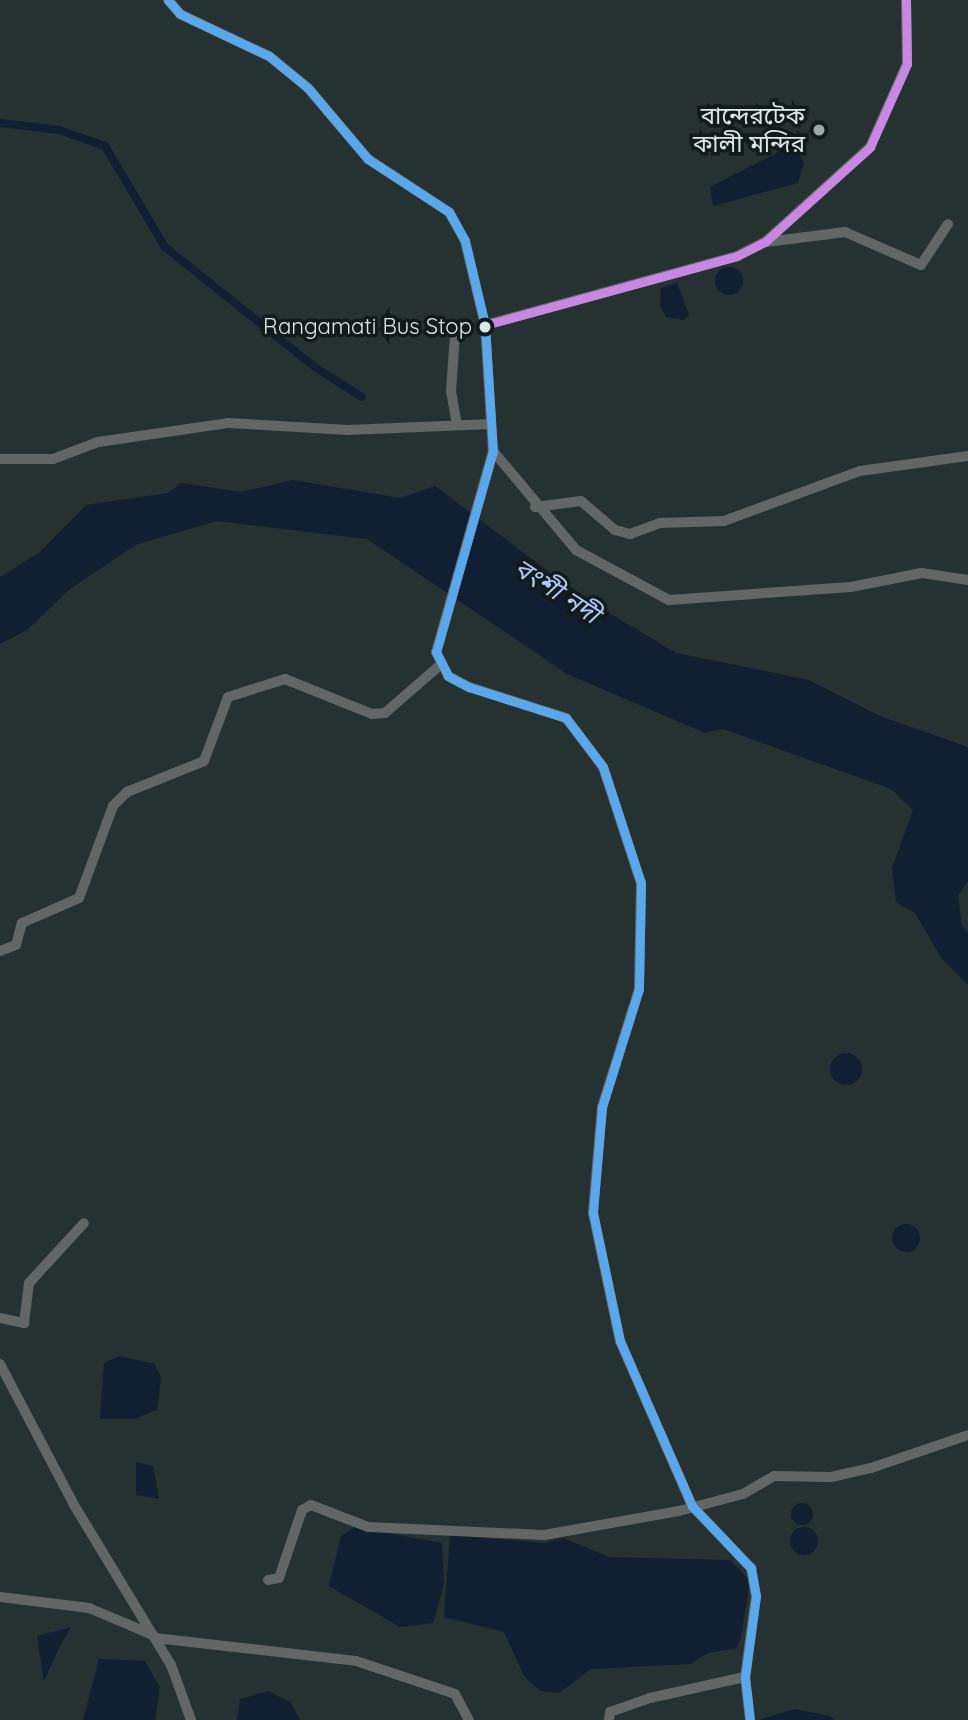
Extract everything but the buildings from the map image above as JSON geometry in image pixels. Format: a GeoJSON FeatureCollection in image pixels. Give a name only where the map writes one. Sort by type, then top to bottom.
{"type":"FeatureCollection","features":[{"type":"Feature","properties":{"kind":"street"},"geometry":{"type":"LineString","coordinates":[[0,951],[16,945],[22,923],[79,898],[113,806],[127,792],[204,761],[228,697],[285,679],[372,714],[386,713],[439,666],[442,634],[493,451],[485,325],[465,241],[449,212],[368,159],[308,88],[269,56],[180,14],[167,0]]}},
{"type":"Feature","properties":{"kind":"street"},"geometry":{"type":"LineString","coordinates":[[485,325],[737,256],[765,242],[870,147],[907,64],[906,0]]}},
{"type":"Feature","properties":{"kind":"street"},"geometry":{"type":"LineString","coordinates":[[765,242],[845,232],[921,265],[948,224]]}},
{"type":"Feature","properties":{"kind":"street"},"geometry":{"type":"LineString","coordinates":[[455,335],[451,391],[457,424]]}},
{"type":"Feature","properties":{"kind":"street"},"geometry":{"type":"LineString","coordinates":[[0,459],[53,459],[98,442],[215,425],[348,430],[491,424]]}},
{"type":"Feature","properties":{"kind":"street"},"geometry":{"type":"LineString","coordinates":[[493,451],[535,507],[576,550],[669,600],[850,587],[922,573],[968,580]]}},
{"type":"Feature","properties":{"kind":"street"},"geometry":{"type":"LineString","coordinates":[[535,507],[581,502],[615,530],[630,534],[660,523],[724,521],[860,471],[968,456]]}},
{"type":"Feature","properties":{"kind":"street"},"geometry":{"type":"LineString","coordinates":[[439,666],[469,687],[566,718],[603,767],[641,883],[643,914],[639,989],[602,1107],[593,1213],[620,1341],[692,1506],[751,1568],[756,1596],[745,1677],[750,1720]]}},
{"type":"Feature","properties":{"kind":"street"},"geometry":{"type":"LineString","coordinates":[[0,1318],[24,1323],[29,1283],[84,1223]]}},
{"type":"Feature","properties":{"kind":"street"},"geometry":{"type":"LineString","coordinates":[[1,1368],[154,1636],[191,1720]]}},
{"type":"Feature","properties":{"kind":"street"},"geometry":{"type":"LineString","coordinates":[[268,1580],[279,1578],[302,1510],[311,1505],[368,1527],[544,1535],[743,1494],[774,1476],[831,1477],[968,1435]]}},
{"type":"Feature","properties":{"kind":"street"},"geometry":{"type":"LineString","coordinates":[[0,1597],[89,1608],[154,1636],[356,1661],[455,1694],[469,1720]]}},
{"type":"Feature","properties":{"kind":"street"},"geometry":{"type":"LineString","coordinates":[[609,1720],[610,1712],[650,1698],[745,1677]]}},
{"type":"Feature","properties":{"kind":"water"},"geometry":{"type":"Polygon","coordinates":[[[794,144],[804,163],[798,183],[713,206],[710,187],[794,144]]]}},
{"type":"Feature","properties":{"kind":"water"},"geometry":{"type":"Polygon","coordinates":[[[729,267],[739,271],[743,281],[739,291],[729,295],[719,291],[715,281],[719,271],[729,267]]]}},
{"type":"Feature","properties":{"kind":"water"},"geometry":{"type":"Polygon","coordinates":[[[677,283],[689,315],[684,320],[666,317],[660,306],[661,288],[677,283]]]}},
{"type":"Feature","properties":{"kind":"water"},"geometry":{"type":"Polygon","coordinates":[[[293,480],[400,498],[435,486],[581,596],[676,653],[809,680],[880,716],[968,747],[968,881],[952,904],[968,945],[968,985],[942,959],[915,913],[896,902],[892,868],[913,810],[891,789],[723,729],[705,733],[567,674],[367,539],[217,521],[135,545],[70,589],[27,630],[0,644],[0,577],[39,553],[86,505],[168,493],[182,483],[241,492],[293,480]]]}},
{"type":"Feature","properties":{"kind":"water"},"geometry":{"type":"Polygon","coordinates":[[[846,1053],[858,1057],[862,1069],[858,1081],[846,1085],[834,1081],[830,1069],[834,1057],[846,1053]]]}},
{"type":"Feature","properties":{"kind":"water"},"geometry":{"type":"Polygon","coordinates":[[[906,1224],[916,1228],[920,1238],[916,1248],[906,1252],[896,1248],[892,1238],[896,1228],[906,1224]]]}},
{"type":"Feature","properties":{"kind":"water"},"geometry":{"type":"Polygon","coordinates":[[[119,1356],[155,1364],[161,1378],[157,1410],[134,1419],[100,1419],[104,1363],[119,1356]]]}},
{"type":"Feature","properties":{"kind":"water"},"geometry":{"type":"Polygon","coordinates":[[[136,1462],[153,1466],[159,1499],[136,1495],[136,1462]]]}},
{"type":"Feature","properties":{"kind":"water"},"geometry":{"type":"Polygon","coordinates":[[[802,1503],[810,1506],[813,1514],[810,1522],[802,1525],[794,1522],[791,1514],[794,1506],[802,1503]]]}},
{"type":"Feature","properties":{"kind":"water"},"geometry":{"type":"Polygon","coordinates":[[[355,1527],[442,1543],[444,1584],[433,1623],[400,1627],[329,1586],[341,1536],[355,1527]]]}},
{"type":"Feature","properties":{"kind":"water"},"geometry":{"type":"Polygon","coordinates":[[[804,1527],[814,1531],[818,1541],[814,1551],[804,1555],[794,1551],[790,1541],[794,1531],[804,1527]]]}},
{"type":"Feature","properties":{"kind":"water"},"geometry":{"type":"Polygon","coordinates":[[[450,1535],[545,1543],[563,1538],[609,1557],[730,1560],[750,1581],[737,1648],[708,1653],[691,1664],[591,1669],[559,1693],[540,1691],[524,1676],[504,1632],[444,1617],[450,1535]]]}},
{"type":"Feature","properties":{"kind":"water"},"geometry":{"type":"Polygon","coordinates":[[[71,1627],[59,1648],[44,1681],[37,1636],[71,1627]]]}},
{"type":"Feature","properties":{"kind":"water"},"geometry":{"type":"Polygon","coordinates":[[[99,1659],[145,1661],[160,1688],[155,1720],[83,1720],[99,1659]]]}},
{"type":"Feature","properties":{"kind":"water"},"geometry":{"type":"Polygon","coordinates":[[[268,1691],[290,1702],[300,1720],[237,1720],[240,1699],[268,1691]]]}},
{"type":"Feature","properties":{"kind":"water"},"geometry":{"type":"Polygon","coordinates":[[[794,1709],[830,1716],[835,1720],[759,1720],[794,1709]]]}},
{"type":"Feature","properties":{"kind":"waterway"},"geometry":{"type":"LineString","coordinates":[[0,123],[59,130],[105,146],[165,247],[316,368],[362,397]]}},
{"type":"Feature","properties":{"kind":"waterway","name":"বংশী নদী"},"geometry":{"type":"LineString","coordinates":[[950,887],[955,928],[968,943]]}},
{"type":"Feature","properties":{"kind":"transit line"},"geometry":{"type":"LineString","coordinates":[[168,0],[180,14],[269,56],[308,88],[368,159],[449,212],[465,241],[485,325],[493,451],[436,652],[448,676],[469,687],[566,718],[603,767],[641,883],[639,989],[602,1107],[593,1213],[620,1341],[692,1506],[751,1568],[756,1596],[745,1677],[750,1720]]}},
{"type":"Feature","properties":{"kind":"transit line"},"geometry":{"type":"LineString","coordinates":[[485,325],[737,256],[765,242],[870,147],[907,64],[906,0]]}},
{"type":"Feature","properties":{"kind":"place","name":"বান্দেরটেক কালী মন্দির"},"geometry":{"type":"Point","coordinates":[819,130]}},
{"type":"Feature","properties":{"kind":"place","name":"Rangamati Bus Stop"},"geometry":{"type":"Point","coordinates":[485,327]}}]}
